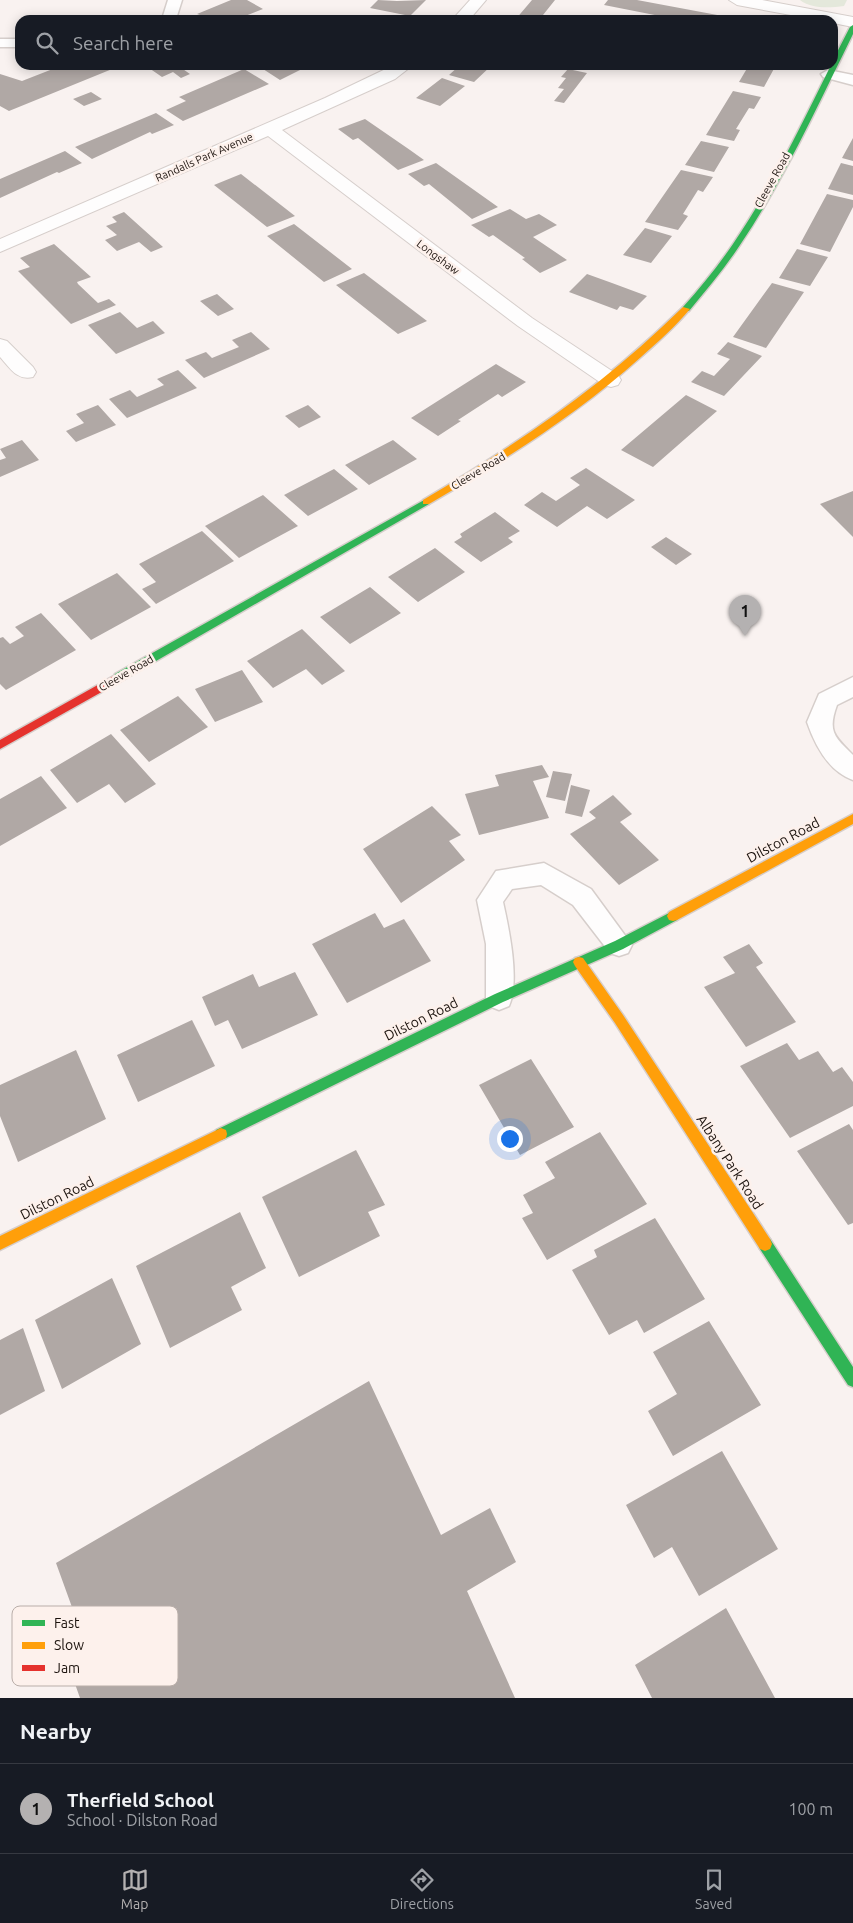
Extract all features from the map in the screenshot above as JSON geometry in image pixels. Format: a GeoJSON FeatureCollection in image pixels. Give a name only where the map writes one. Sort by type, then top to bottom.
{"type":"FeatureCollection","features":[{"type":"Feature","properties":{"kind":"street"},"geometry":{"type":"LineString","coordinates":[[464,15],[478,0]]}},
{"type":"Feature","properties":{"kind":"street"},"geometry":{"type":"LineString","coordinates":[[737,0],[816,15]]}},
{"type":"Feature","properties":{"kind":"street"},"geometry":{"type":"LineString","coordinates":[[838,19],[853,22]]}},
{"type":"Feature","properties":{"kind":"street","name":"Cleeve Road"},"geometry":{"type":"LineString","coordinates":[[838,55],[853,26]]}},
{"type":"Feature","properties":{"kind":"street","name":"Randalls Park Avenue"},"geometry":{"type":"LineString","coordinates":[[0,246],[381,79],[396,70]]}},
{"type":"Feature","properties":{"kind":"street","name":"Cleeve Road"},"geometry":{"type":"LineString","coordinates":[[0,745],[480,471],[532,438],[611,380],[653,343],[712,278],[774,179],[830,70]]}},
{"type":"Feature","properties":{"kind":"street","name":"Longshaw"},"geometry":{"type":"LineString","coordinates":[[270,128],[525,322],[611,380]]}},
{"type":"Feature","properties":{"kind":"street"},"geometry":{"type":"LineString","coordinates":[[0,345],[26,372]]}},
{"type":"Feature","properties":{"kind":"street","name":"Dilston Road"},"geometry":{"type":"LineString","coordinates":[[0,1243],[499,998],[619,945],[853,819]]}},
{"type":"Feature","properties":{"kind":"street","name":"Albany Park Road"},"geometry":{"type":"LineString","coordinates":[[579,962],[619,1019],[853,1380]]}},
{"type":"Feature","properties":{"kind":"lane"},"geometry":{"type":"LineString","coordinates":[[170,15],[175,0]]}},
{"type":"Feature","properties":{"kind":"lane"},"geometry":{"type":"LineString","coordinates":[[0,43],[15,42]]}},
{"type":"Feature","properties":{"kind":"lane"},"geometry":{"type":"LineString","coordinates":[[828,74],[853,80]]}},
{"type":"Feature","properties":{"kind":"lane"},"geometry":{"type":"LineString","coordinates":[[853,686],[827,700],[819,722],[827,744],[853,770]]}},
{"type":"Feature","properties":{"kind":"lane"},"geometry":{"type":"LineString","coordinates":[[499,998],[499,944],[490,900],[505,879],[544,874],[582,898],[619,945]]}},
{"type":"Feature","properties":{"kind":"shaded area"},"geometry":{"type":"Polygon","coordinates":[[[800,0],[847,0],[844,6],[827,7],[810,5],[800,0]]]}},
{"type":"Feature","properties":{"kind":"building"},"geometry":{"type":"Polygon","coordinates":[[[231,0],[247,0],[263,9],[248,15],[197,14],[231,0]]]}},
{"type":"Feature","properties":{"kind":"building"},"geometry":{"type":"Polygon","coordinates":[[[378,0],[426,0],[411,15],[370,8],[378,0]]]}},
{"type":"Feature","properties":{"kind":"building"},"geometry":{"type":"Polygon","coordinates":[[[532,0],[555,0],[543,15],[519,15],[532,0]]]}},
{"type":"Feature","properties":{"kind":"building"},"geometry":{"type":"Polygon","coordinates":[[[608,0],[637,0],[717,15],[655,15],[604,5],[608,0]]]}},
{"type":"Feature","properties":{"kind":"building"},"geometry":{"type":"Polygon","coordinates":[[[50,70],[110,70],[9,111],[0,106],[0,74],[22,81],[50,70]]]}},
{"type":"Feature","properties":{"kind":"building"},"geometry":{"type":"Polygon","coordinates":[[[152,70],[184,70],[190,74],[181,78],[173,72],[162,77],[152,70]]]}},
{"type":"Feature","properties":{"kind":"building"},"geometry":{"type":"Polygon","coordinates":[[[242,70],[246,70],[269,84],[183,121],[166,110],[186,101],[179,97],[242,70]]]}},
{"type":"Feature","properties":{"kind":"building"},"geometry":{"type":"Polygon","coordinates":[[[265,70],[300,70],[280,80],[265,70]]]}},
{"type":"Feature","properties":{"kind":"building"},"geometry":{"type":"Polygon","coordinates":[[[454,70],[487,70],[474,82],[449,75],[454,70]]]}},
{"type":"Feature","properties":{"kind":"building"},"geometry":{"type":"Polygon","coordinates":[[[567,70],[587,73],[564,103],[554,101],[564,89],[558,88],[566,78],[561,77],[567,70]]]}},
{"type":"Feature","properties":{"kind":"building"},"geometry":{"type":"Polygon","coordinates":[[[746,70],[773,70],[764,87],[739,82],[746,70]]]}},
{"type":"Feature","properties":{"kind":"building"},"geometry":{"type":"Polygon","coordinates":[[[442,78],[465,86],[440,106],[416,98],[442,78]]]}},
{"type":"Feature","properties":{"kind":"building"},"geometry":{"type":"Polygon","coordinates":[[[733,91],[761,97],[754,109],[749,108],[736,129],[740,130],[734,141],[706,135],[733,91]]]}},
{"type":"Feature","properties":{"kind":"building"},"geometry":{"type":"Polygon","coordinates":[[[91,92],[102,99],[84,106],[73,99],[91,92]]]}},
{"type":"Feature","properties":{"kind":"building"},"geometry":{"type":"Polygon","coordinates":[[[156,113],[174,125],[152,134],[150,132],[92,159],[75,147],[156,113]]]}},
{"type":"Feature","properties":{"kind":"building"},"geometry":{"type":"Polygon","coordinates":[[[365,119],[424,160],[398,170],[358,138],[353,140],[338,129],[365,119]]]}},
{"type":"Feature","properties":{"kind":"building"},"geometry":{"type":"Polygon","coordinates":[[[853,138],[853,161],[842,158],[853,138]]]}},
{"type":"Feature","properties":{"kind":"building"},"geometry":{"type":"Polygon","coordinates":[[[701,141],[729,147],[714,172],[685,165],[701,141]]]}},
{"type":"Feature","properties":{"kind":"building"},"geometry":{"type":"Polygon","coordinates":[[[65,151],[82,163],[59,173],[57,172],[0,198],[0,179],[65,151]]]}},
{"type":"Feature","properties":{"kind":"building"},"geometry":{"type":"Polygon","coordinates":[[[436,163],[498,207],[472,219],[429,184],[424,186],[408,174],[436,163]]]}},
{"type":"Feature","properties":{"kind":"building"},"geometry":{"type":"Polygon","coordinates":[[[841,163],[853,166],[853,195],[828,189],[841,163]]]}},
{"type":"Feature","properties":{"kind":"building"},"geometry":{"type":"Polygon","coordinates":[[[681,170],[713,177],[703,192],[698,190],[683,214],[688,216],[678,230],[645,222],[681,170]]]}},
{"type":"Feature","properties":{"kind":"building"},"geometry":{"type":"Polygon","coordinates":[[[241,174],[295,216],[267,227],[214,185],[241,174]]]}},
{"type":"Feature","properties":{"kind":"building"},"geometry":{"type":"Polygon","coordinates":[[[827,194],[853,200],[853,207],[830,252],[800,244],[827,194]]]}},
{"type":"Feature","properties":{"kind":"building"},"geometry":{"type":"Polygon","coordinates":[[[510,209],[526,219],[539,214],[557,225],[533,237],[567,260],[540,273],[522,259],[525,258],[493,235],[489,237],[471,225],[510,209]]]}},
{"type":"Feature","properties":{"kind":"building"},"geometry":{"type":"Polygon","coordinates":[[[124,212],[163,247],[151,252],[139,242],[117,251],[105,240],[117,235],[106,226],[117,222],[112,217],[124,212]]]}},
{"type":"Feature","properties":{"kind":"building"},"geometry":{"type":"Polygon","coordinates":[[[294,224],[352,269],[324,282],[267,236],[294,224]]]}},
{"type":"Feature","properties":{"kind":"building"},"geometry":{"type":"Polygon","coordinates":[[[645,228],[672,236],[651,263],[623,255],[645,228]]]}},
{"type":"Feature","properties":{"kind":"building"},"geometry":{"type":"Polygon","coordinates":[[[54,244],[91,277],[77,282],[78,284],[98,303],[109,299],[116,305],[71,324],[18,271],[30,267],[20,258],[54,244]]]}},
{"type":"Feature","properties":{"kind":"building"},"geometry":{"type":"Polygon","coordinates":[[[797,249],[828,257],[810,286],[779,278],[797,249]]]}},
{"type":"Feature","properties":{"kind":"building"},"geometry":{"type":"Polygon","coordinates":[[[364,273],[427,321],[398,334],[336,285],[364,273]]]}},
{"type":"Feature","properties":{"kind":"building"},"geometry":{"type":"Polygon","coordinates":[[[587,274],[647,296],[633,310],[620,306],[617,310],[569,292],[587,274]]]}},
{"type":"Feature","properties":{"kind":"building"},"geometry":{"type":"Polygon","coordinates":[[[772,283],[804,292],[766,348],[733,337],[772,283]]]}},
{"type":"Feature","properties":{"kind":"building"},"geometry":{"type":"Polygon","coordinates":[[[217,294],[234,309],[218,316],[200,301],[217,294]]]}},
{"type":"Feature","properties":{"kind":"building"},"geometry":{"type":"Polygon","coordinates":[[[120,312],[137,328],[153,321],[165,333],[116,354],[88,325],[120,312]]]}},
{"type":"Feature","properties":{"kind":"building"},"geometry":{"type":"Polygon","coordinates":[[[251,332],[270,349],[204,378],[185,360],[206,352],[212,358],[239,347],[232,340],[251,332]]]}},
{"type":"Feature","properties":{"kind":"building"},"geometry":{"type":"Polygon","coordinates":[[[728,342],[762,356],[724,396],[691,382],[702,371],[714,376],[730,359],[717,354],[728,342]]]}},
{"type":"Feature","properties":{"kind":"building"},"geometry":{"type":"Polygon","coordinates":[[[496,364],[526,382],[502,397],[498,394],[458,420],[461,421],[438,436],[411,418],[496,364]]]}},
{"type":"Feature","properties":{"kind":"building"},"geometry":{"type":"Polygon","coordinates":[[[178,370],[197,388],[127,418],[109,399],[130,390],[137,397],[164,385],[157,379],[178,370]]]}},
{"type":"Feature","properties":{"kind":"building"},"geometry":{"type":"Polygon","coordinates":[[[686,395],[717,411],[653,467],[621,450],[686,395]]]}},
{"type":"Feature","properties":{"kind":"building"},"geometry":{"type":"Polygon","coordinates":[[[98,405],[116,425],[76,442],[66,431],[84,423],[76,414],[98,405]]]}},
{"type":"Feature","properties":{"kind":"building"},"geometry":{"type":"Polygon","coordinates":[[[308,405],[321,417],[299,428],[285,416],[308,405]]]}},
{"type":"Feature","properties":{"kind":"building"},"geometry":{"type":"Polygon","coordinates":[[[22,440],[39,460],[0,477],[0,460],[6,458],[0,449],[22,440]]]}},
{"type":"Feature","properties":{"kind":"building"},"geometry":{"type":"Polygon","coordinates":[[[393,440],[417,459],[369,485],[345,465],[393,440]]]}},
{"type":"Feature","properties":{"kind":"building"},"geometry":{"type":"Polygon","coordinates":[[[586,468],[635,500],[607,519],[587,506],[557,527],[524,505],[542,492],[556,501],[580,485],[570,478],[586,468]]]}},
{"type":"Feature","properties":{"kind":"building"},"geometry":{"type":"Polygon","coordinates":[[[334,469],[358,489],[308,516],[284,495],[334,469]]]}},
{"type":"Feature","properties":{"kind":"building"},"geometry":{"type":"Polygon","coordinates":[[[853,491],[853,537],[820,504],[853,491]]]}},
{"type":"Feature","properties":{"kind":"building"},"geometry":{"type":"Polygon","coordinates":[[[263,495],[298,526],[239,558],[205,526],[263,495]]]}},
{"type":"Feature","properties":{"kind":"building"},"geometry":{"type":"Polygon","coordinates":[[[495,512],[520,531],[508,538],[513,542],[481,562],[454,542],[462,537],[460,534],[495,512]]]}},
{"type":"Feature","properties":{"kind":"building"},"geometry":{"type":"Polygon","coordinates":[[[202,531],[234,561],[156,604],[142,589],[156,582],[139,564],[202,531]]]}},
{"type":"Feature","properties":{"kind":"building"},"geometry":{"type":"Polygon","coordinates":[[[666,537],[692,554],[676,565],[651,547],[666,537]]]}},
{"type":"Feature","properties":{"kind":"building"},"geometry":{"type":"Polygon","coordinates":[[[435,548],[465,572],[418,602],[388,577],[435,548]]]}},
{"type":"Feature","properties":{"kind":"building"},"geometry":{"type":"Polygon","coordinates":[[[117,573],[151,607],[91,640],[58,604],[117,573]]]}},
{"type":"Feature","properties":{"kind":"building"},"geometry":{"type":"Polygon","coordinates":[[[370,587],[401,613],[350,644],[320,617],[370,587]]]}},
{"type":"Feature","properties":{"kind":"building"},"geometry":{"type":"Polygon","coordinates":[[[41,613],[76,650],[6,690],[0,684],[0,638],[3,637],[10,644],[24,636],[15,627],[41,613]]]}},
{"type":"Feature","properties":{"kind":"building"},"geometry":{"type":"Polygon","coordinates":[[[302,629],[345,671],[322,685],[306,669],[273,688],[247,661],[302,629]]]}},
{"type":"Feature","properties":{"kind":"building"},"geometry":{"type":"Polygon","coordinates":[[[242,670],[263,702],[215,722],[195,689],[242,670]]]}},
{"type":"Feature","properties":{"kind":"building"},"geometry":{"type":"Polygon","coordinates":[[[178,696],[208,727],[149,762],[120,730],[178,696]]]}},
{"type":"Feature","properties":{"kind":"building"},"geometry":{"type":"Polygon","coordinates":[[[111,734],[156,784],[125,803],[109,784],[77,803],[50,770],[111,734]]]}},
{"type":"Feature","properties":{"kind":"building"},"geometry":{"type":"Polygon","coordinates":[[[542,765],[549,777],[533,781],[549,818],[479,835],[465,794],[499,786],[495,775],[542,765]]]}},
{"type":"Feature","properties":{"kind":"building"},"geometry":{"type":"Polygon","coordinates":[[[553,771],[572,774],[565,801],[546,797],[553,771]]]}},
{"type":"Feature","properties":{"kind":"building"},"geometry":{"type":"Polygon","coordinates":[[[41,776],[67,808],[0,846],[0,799],[41,776]]]}},
{"type":"Feature","properties":{"kind":"building"},"geometry":{"type":"Polygon","coordinates":[[[571,785],[590,790],[582,817],[565,813],[571,785]]]}},
{"type":"Feature","properties":{"kind":"building"},"geometry":{"type":"Polygon","coordinates":[[[613,795],[632,814],[620,822],[659,860],[619,885],[570,834],[596,818],[589,812],[613,795]]]}},
{"type":"Feature","properties":{"kind":"building"},"geometry":{"type":"Polygon","coordinates":[[[432,806],[461,835],[449,841],[465,860],[401,903],[363,849],[432,806]]]}},
{"type":"Feature","properties":{"kind":"building"},"geometry":{"type":"Polygon","coordinates":[[[375,913],[384,928],[404,919],[431,961],[347,1003],[312,944],[375,913]]]}},
{"type":"Feature","properties":{"kind":"building"},"geometry":{"type":"Polygon","coordinates":[[[749,944],[763,963],[756,967],[796,1022],[746,1047],[704,987],[735,973],[723,957],[749,944]]]}},
{"type":"Feature","properties":{"kind":"building"},"geometry":{"type":"Polygon","coordinates":[[[295,972],[318,1015],[242,1049],[228,1020],[215,1026],[202,997],[253,974],[259,987],[295,972]]]}},
{"type":"Feature","properties":{"kind":"building"},"geometry":{"type":"Polygon","coordinates":[[[192,1020],[215,1066],[138,1102],[117,1055],[192,1020]]]}},
{"type":"Feature","properties":{"kind":"building"},"geometry":{"type":"Polygon","coordinates":[[[787,1043],[799,1060],[818,1051],[833,1072],[842,1067],[853,1082],[853,1106],[790,1138],[740,1066],[787,1043]]]}},
{"type":"Feature","properties":{"kind":"building"},"geometry":{"type":"Polygon","coordinates":[[[76,1050],[106,1119],[18,1162],[0,1116],[0,1085],[76,1050]]]}},
{"type":"Feature","properties":{"kind":"building"},"geometry":{"type":"Polygon","coordinates":[[[531,1059],[574,1127],[520,1155],[479,1085],[531,1059]]]}},
{"type":"Feature","properties":{"kind":"building"},"geometry":{"type":"Polygon","coordinates":[[[849,1124],[853,1130],[853,1223],[848,1225],[797,1151],[849,1124]]]}},
{"type":"Feature","properties":{"kind":"building"},"geometry":{"type":"Polygon","coordinates":[[[600,1132],[647,1204],[547,1260],[522,1218],[533,1213],[523,1195],[555,1178],[545,1162],[600,1132]]]}},
{"type":"Feature","properties":{"kind":"building"},"geometry":{"type":"Polygon","coordinates":[[[356,1150],[385,1205],[368,1212],[380,1236],[299,1277],[262,1197],[356,1150]]]}},
{"type":"Feature","properties":{"kind":"building"},"geometry":{"type":"Polygon","coordinates":[[[240,1212],[266,1268],[231,1287],[242,1310],[170,1348],[136,1266],[240,1212]]]}},
{"type":"Feature","properties":{"kind":"building"},"geometry":{"type":"Polygon","coordinates":[[[655,1218],[705,1299],[644,1333],[637,1320],[609,1335],[572,1270],[597,1257],[594,1250],[655,1218]]]}},
{"type":"Feature","properties":{"kind":"building"},"geometry":{"type":"Polygon","coordinates":[[[112,1278],[141,1344],[62,1389],[35,1320],[112,1278]]]}},
{"type":"Feature","properties":{"kind":"building"},"geometry":{"type":"Polygon","coordinates":[[[709,1321],[761,1405],[673,1456],[648,1411],[677,1394],[653,1352],[709,1321]]]}},
{"type":"Feature","properties":{"kind":"building"},"geometry":{"type":"Polygon","coordinates":[[[23,1328],[45,1391],[0,1415],[0,1340],[23,1328]]]}},
{"type":"Feature","properties":{"kind":"building"},"geometry":{"type":"Polygon","coordinates":[[[369,1381],[441,1535],[490,1508],[516,1562],[467,1591],[515,1698],[80,1698],[76,1686],[178,1686],[178,1606],[72,1606],[56,1563],[369,1381]]]}},
{"type":"Feature","properties":{"kind":"building"},"geometry":{"type":"Polygon","coordinates":[[[722,1451],[778,1549],[699,1596],[672,1547],[654,1558],[626,1505],[722,1451]]]}},
{"type":"Feature","properties":{"kind":"building"},"geometry":{"type":"Polygon","coordinates":[[[726,1608],[775,1698],[652,1698],[635,1665],[726,1608]]]}},
{"type":"Feature","properties":{"kind":"traffic: fast"},"geometry":{"type":"LineString","coordinates":[[838,57],[853,27]]}},
{"type":"Feature","properties":{"kind":"traffic: fast"},"geometry":{"type":"LineString","coordinates":[[686,309],[712,278],[758,210],[779,174],[832,70]]}},
{"type":"Feature","properties":{"kind":"traffic: fast"},"geometry":{"type":"LineString","coordinates":[[119,677],[426,502]]}},
{"type":"Feature","properties":{"kind":"traffic: fast"},"geometry":{"type":"LineString","coordinates":[[221,1134],[499,998],[619,945],[673,916]]}},
{"type":"Feature","properties":{"kind":"traffic: fast"},"geometry":{"type":"LineString","coordinates":[[765,1244],[853,1380]]}},
{"type":"Feature","properties":{"kind":"traffic: slow"},"geometry":{"type":"LineString","coordinates":[[426,502],[530,438],[596,391],[657,338],[686,309]]}},
{"type":"Feature","properties":{"kind":"traffic: slow"},"geometry":{"type":"LineString","coordinates":[[673,916],[853,819]]}},
{"type":"Feature","properties":{"kind":"traffic: slow"},"geometry":{"type":"LineString","coordinates":[[579,962],[619,1019],[765,1244]]}},
{"type":"Feature","properties":{"kind":"traffic: slow"},"geometry":{"type":"LineString","coordinates":[[0,1243],[221,1134]]}},
{"type":"Feature","properties":{"kind":"traffic: jam"},"geometry":{"type":"LineString","coordinates":[[0,745],[119,677]]}},
{"type":"Feature","properties":{"kind":"place","name":"Therfield School"},"geometry":{"type":"Point","coordinates":[745,636]}}]}
